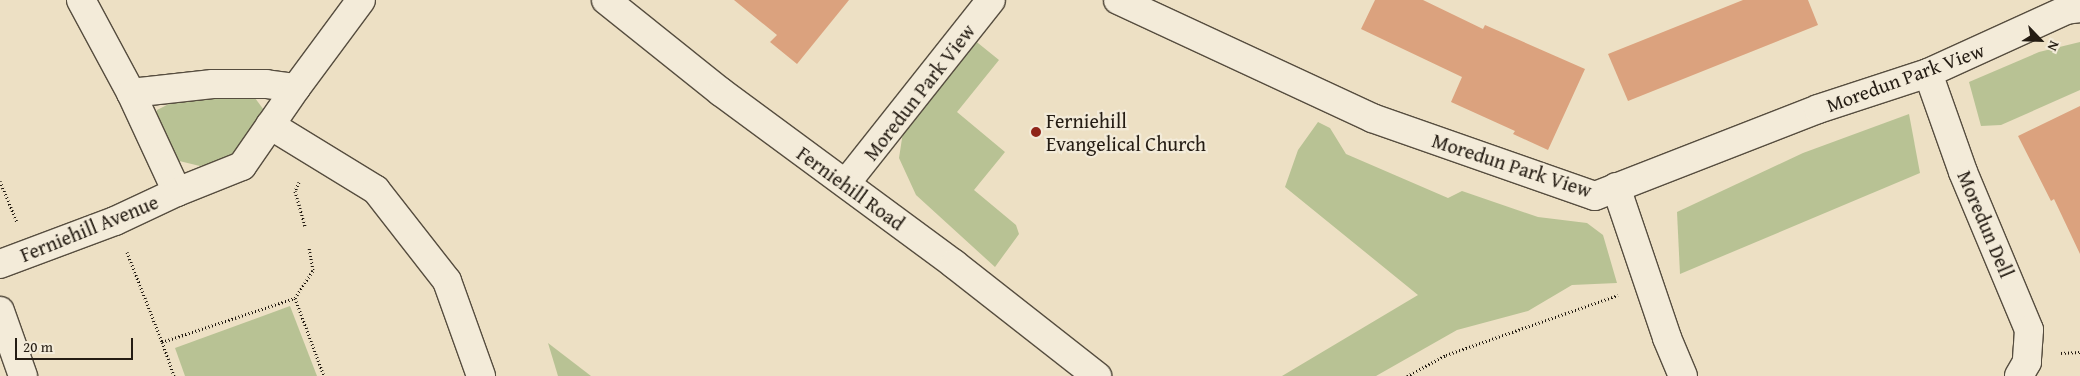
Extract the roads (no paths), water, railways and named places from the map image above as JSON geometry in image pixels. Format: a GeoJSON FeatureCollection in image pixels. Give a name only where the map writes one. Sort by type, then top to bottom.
{"type":"FeatureCollection","features":[{"type":"Feature","properties":{"kind":"street","name":"Ferniehill Avenue"},"geometry":{"type":"LineString","coordinates":[[81,0],[131,93],[177,192]]}},
{"type":"Feature","properties":{"kind":"street","name":"Ferniehill Avenue"},"geometry":{"type":"LineString","coordinates":[[0,264],[115,221],[177,192],[242,166],[360,0]]}},
{"type":"Feature","properties":{"kind":"street","name":"Ferniehill Road"},"geometry":{"type":"LineString","coordinates":[[606,0],[721,92],[954,264],[1097,376]]}},
{"type":"Feature","properties":{"kind":"street","name":"Moredun Park View"},"geometry":{"type":"LineString","coordinates":[[846,183],[991,0]]}},
{"type":"Feature","properties":{"kind":"street","name":"Moredun Park View"},"geometry":{"type":"LineString","coordinates":[[1131,3],[1372,118],[1595,196],[1818,109],[1928,73],[2070,6]]}},
{"type":"Feature","properties":{"kind":"street","name":"Moredun Dell"},"geometry":{"type":"LineString","coordinates":[[1928,73],[1963,172],[2029,330],[2027,362],[2019,376]]}},
{"type":"Feature","properties":{"kind":"street"},"geometry":{"type":"LineString","coordinates":[[131,93],[213,84],[266,84],[296,88]]}},
{"type":"Feature","properties":{"kind":"street"},"geometry":{"type":"LineString","coordinates":[[270,125],[376,190],[447,282],[481,376]]}},
{"type":"Feature","properties":{"kind":"street"},"geometry":{"type":"LineString","coordinates":[[1616,187],[1683,376]]}},
{"type":"Feature","properties":{"kind":"street"},"geometry":{"type":"LineString","coordinates":[[0,311],[23,376]]}},
{"type":"Feature","properties":{"kind":"place","name":"Ferniehill Evangelical Church"},"geometry":{"type":"Point","coordinates":[1036,132]}}]}
